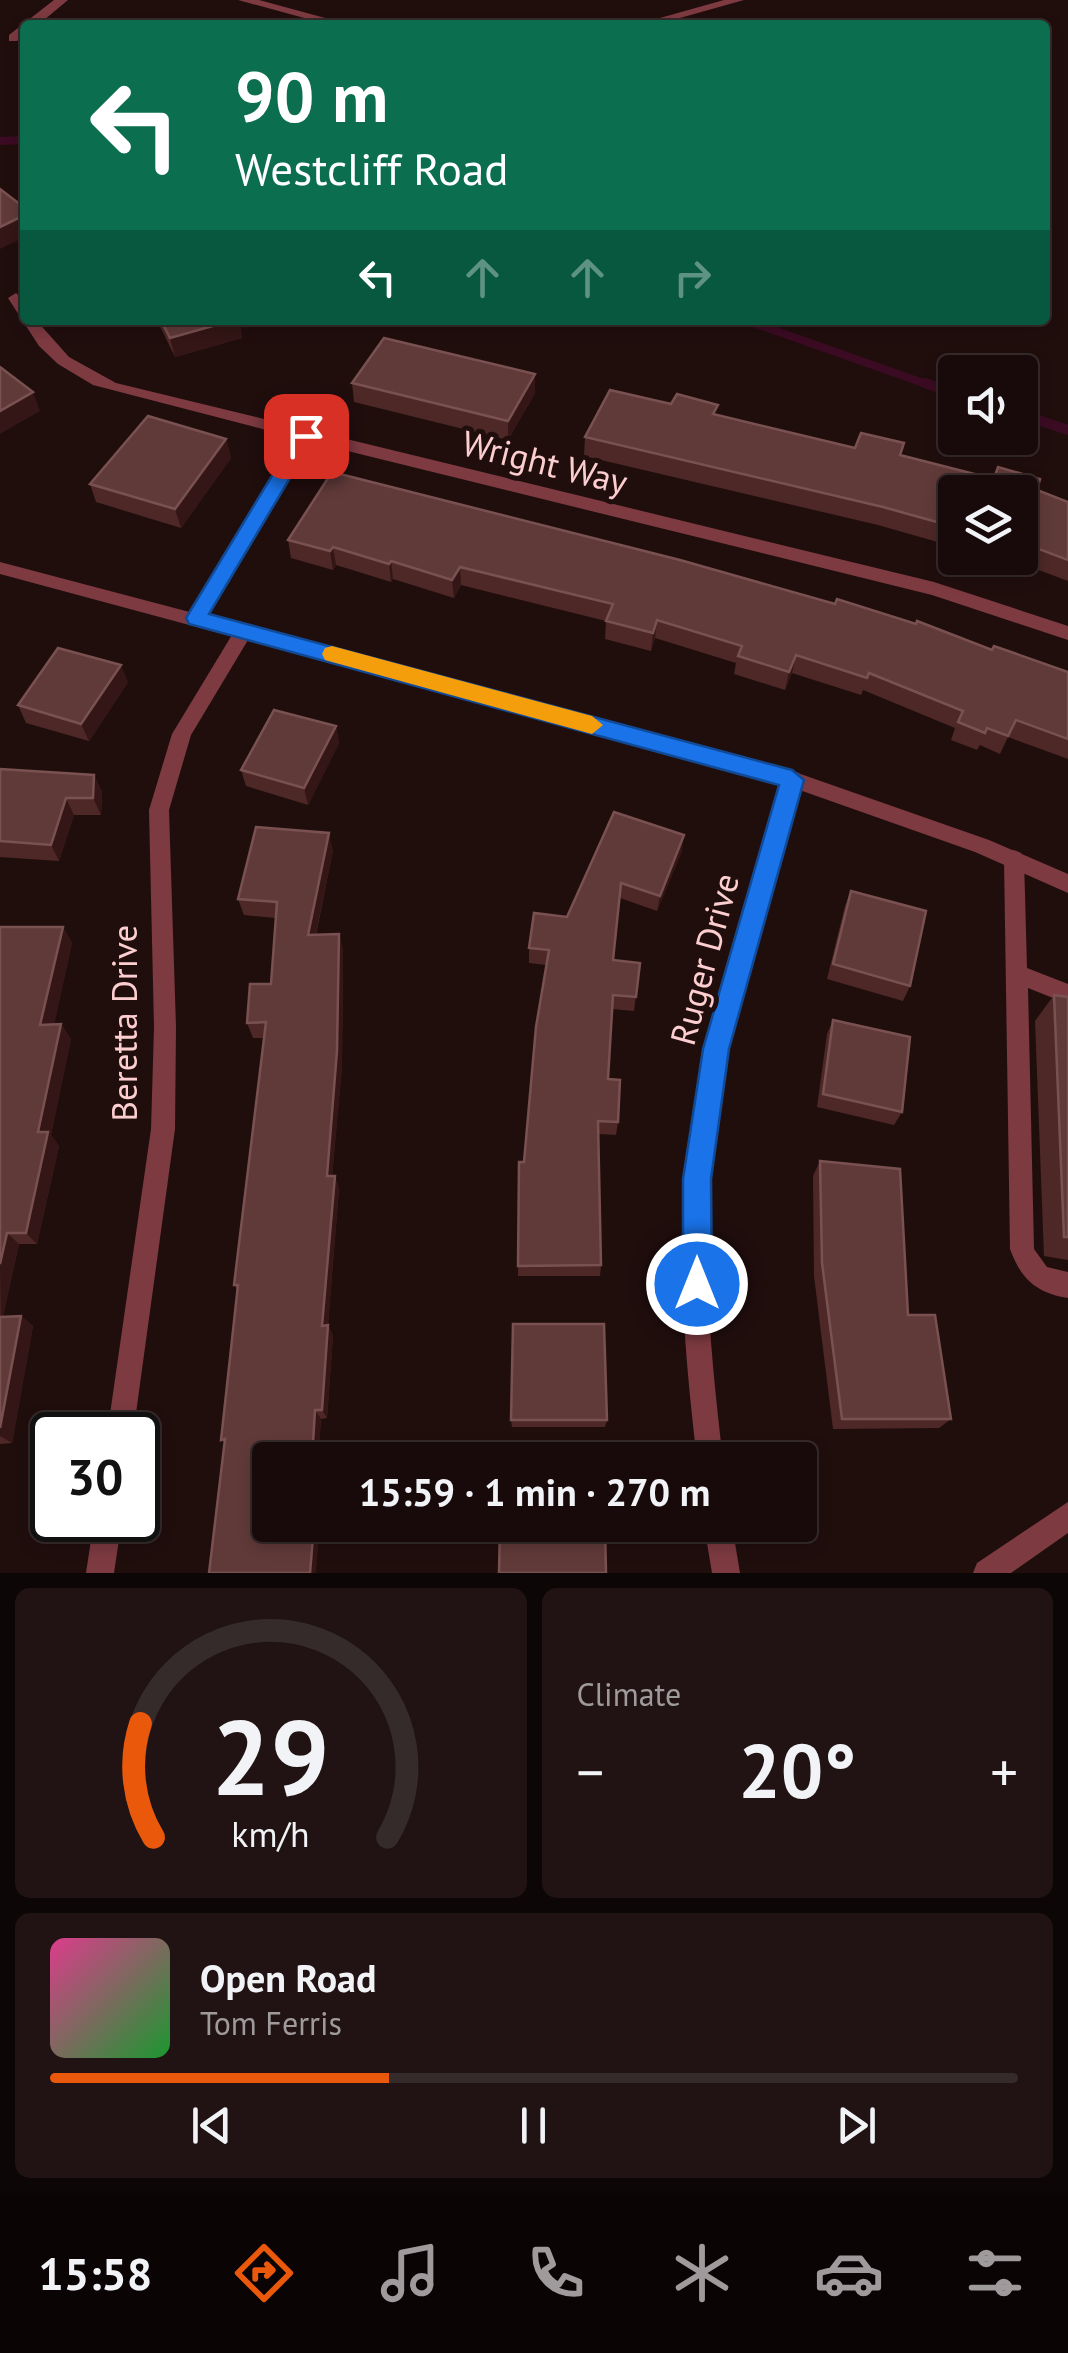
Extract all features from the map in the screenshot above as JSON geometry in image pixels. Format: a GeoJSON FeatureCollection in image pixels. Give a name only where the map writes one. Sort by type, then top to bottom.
{"type":"FeatureCollection","features":[{"type":"Feature","properties":{"kind":"street"},"geometry":{"type":"LineString","coordinates":[[36,20],[62,0]]}},
{"type":"Feature","properties":{"kind":"street"},"geometry":{"type":"LineString","coordinates":[[244,0],[325,20]]}},
{"type":"Feature","properties":{"kind":"street"},"geometry":{"type":"LineString","coordinates":[[660,20],[738,0]]}},
{"type":"Feature","properties":{"kind":"street"},"geometry":{"type":"LineString","coordinates":[[12,38],[20,32]]}},
{"type":"Feature","properties":{"kind":"street","name":"Wright Way"},"geometry":{"type":"LineString","coordinates":[[16,298],[20,305]]}},
{"type":"Feature","properties":{"kind":"street","name":"Wright Way"},"geometry":{"type":"LineString","coordinates":[[33,325],[56,356],[111,387],[934,589],[1068,633]]}},
{"type":"Feature","properties":{"kind":"street"},"geometry":{"type":"LineString","coordinates":[[196,618],[306,436]]}},
{"type":"Feature","properties":{"kind":"street"},"geometry":{"type":"LineString","coordinates":[[0,568],[245,630],[792,780],[1014,859],[1068,884]]}},
{"type":"Feature","properties":{"kind":"street","name":"Beretta Drive"},"geometry":{"type":"LineString","coordinates":[[123,1412],[163,1129],[165,1027],[159,810],[182,734],[245,630]]}},
{"type":"Feature","properties":{"kind":"street","name":"Ruger Drive"},"geometry":{"type":"LineString","coordinates":[[708,1442],[698,1353],[697,1179],[716,1049],[792,780]]}},
{"type":"Feature","properties":{"kind":"street"},"geometry":{"type":"LineString","coordinates":[[1014,859],[1022,1249],[1031,1271],[1043,1280],[1068,1285]]}},
{"type":"Feature","properties":{"kind":"street"},"geometry":{"type":"LineString","coordinates":[[1015,972],[1068,994]]}},
{"type":"Feature","properties":{"kind":"street"},"geometry":{"type":"LineString","coordinates":[[987,1573],[1068,1516]]}},
{"type":"Feature","properties":{"kind":"street"},"geometry":{"type":"LineString","coordinates":[[100,1573],[105,1542]]}},
{"type":"Feature","properties":{"kind":"street"},"geometry":{"type":"LineString","coordinates":[[721,1542],[726,1573]]}},
{"type":"Feature","properties":{"kind":"building"},"geometry":{"type":"Polygon","coordinates":[[[0,189],[20,204],[20,217],[0,227],[0,189]]]}},
{"type":"Feature","properties":{"kind":"building"},"geometry":{"type":"Polygon","coordinates":[[[164,325],[216,325],[170,338],[164,325]]]}},
{"type":"Feature","properties":{"kind":"building"},"geometry":{"type":"Polygon","coordinates":[[[384,338],[535,374],[508,421],[352,383],[384,338]]]}},
{"type":"Feature","properties":{"kind":"building"},"geometry":{"type":"Polygon","coordinates":[[[0,367],[33,392],[0,411],[0,367]]]}},
{"type":"Feature","properties":{"kind":"building"},"geometry":{"type":"Polygon","coordinates":[[[610,390],[671,404],[677,394],[718,405],[713,414],[855,448],[861,433],[904,443],[900,455],[978,475],[938,475],[938,522],[585,437],[610,390]]]}},
{"type":"Feature","properties":{"kind":"building"},"geometry":{"type":"Polygon","coordinates":[[[148,416],[226,439],[175,509],[90,484],[148,416]]]}},
{"type":"Feature","properties":{"kind":"building"},"geometry":{"type":"Polygon","coordinates":[[[998,467],[1026,475],[995,475],[998,467]]]}},
{"type":"Feature","properties":{"kind":"building"},"geometry":{"type":"Polygon","coordinates":[[[332,472],[680,560],[835,604],[837,599],[916,624],[917,621],[992,650],[994,646],[1068,672],[1068,739],[1016,720],[1008,736],[987,728],[985,733],[958,722],[963,711],[869,673],[867,678],[796,655],[789,672],[738,656],[742,646],[657,620],[653,633],[606,621],[613,604],[460,567],[452,580],[391,561],[389,564],[333,547],[330,551],[288,540],[332,472]]]}},
{"type":"Feature","properties":{"kind":"building"},"geometry":{"type":"Polygon","coordinates":[[[1038,490],[1068,502],[1068,560],[1038,549],[1038,490]]]}},
{"type":"Feature","properties":{"kind":"building"},"geometry":{"type":"Polygon","coordinates":[[[58,648],[121,665],[81,724],[18,705],[58,648]]]}},
{"type":"Feature","properties":{"kind":"building"},"geometry":{"type":"Polygon","coordinates":[[[274,710],[336,726],[304,788],[241,770],[274,710]]]}},
{"type":"Feature","properties":{"kind":"building"},"geometry":{"type":"Polygon","coordinates":[[[0,769],[94,775],[93,798],[66,798],[51,845],[0,841],[0,769]]]}},
{"type":"Feature","properties":{"kind":"building"},"geometry":{"type":"Polygon","coordinates":[[[614,812],[684,835],[660,896],[621,883],[613,960],[640,963],[636,997],[613,995],[608,1079],[620,1080],[618,1122],[598,1121],[601,1265],[518,1266],[519,1162],[524,1162],[536,1027],[549,950],[529,948],[534,913],[567,917],[614,812]]]}},
{"type":"Feature","properties":{"kind":"building"},"geometry":{"type":"Polygon","coordinates":[[[256,827],[329,833],[308,935],[339,934],[337,1051],[327,1176],[335,1176],[322,1326],[328,1325],[322,1410],[315,1410],[313,1442],[252,1442],[252,1542],[313,1542],[310,1573],[209,1573],[225,1439],[221,1440],[238,1285],[234,1285],[266,1022],[247,1023],[250,984],[271,984],[277,902],[238,899],[256,827]]]}},
{"type":"Feature","properties":{"kind":"building"},"geometry":{"type":"Polygon","coordinates":[[[851,891],[926,911],[910,986],[833,964],[851,891]]]}},
{"type":"Feature","properties":{"kind":"building"},"geometry":{"type":"Polygon","coordinates":[[[0,927],[63,927],[40,1025],[61,1024],[38,1132],[48,1132],[26,1233],[7,1233],[0,1264],[0,927]]]}},
{"type":"Feature","properties":{"kind":"building"},"geometry":{"type":"Polygon","coordinates":[[[1054,995],[1068,997],[1068,1237],[1064,1237],[1054,995]]]}},
{"type":"Feature","properties":{"kind":"building"},"geometry":{"type":"Polygon","coordinates":[[[833,1020],[910,1037],[902,1112],[823,1094],[833,1020]]]}},
{"type":"Feature","properties":{"kind":"building"},"geometry":{"type":"Polygon","coordinates":[[[820,1161],[900,1169],[908,1315],[935,1315],[951,1419],[842,1419],[822,1263],[820,1161]]]}},
{"type":"Feature","properties":{"kind":"building"},"geometry":{"type":"Polygon","coordinates":[[[21,1316],[0,1428],[0,1317],[21,1316]]]}},
{"type":"Feature","properties":{"kind":"building"},"geometry":{"type":"Polygon","coordinates":[[[513,1324],[604,1324],[607,1420],[511,1420],[513,1324]]]}},
{"type":"Feature","properties":{"kind":"building"},"geometry":{"type":"Polygon","coordinates":[[[500,1542],[605,1542],[606,1573],[499,1573],[500,1542]]]}},
{"type":"Feature","properties":{"kind":"waterway"},"geometry":{"type":"LineString","coordinates":[[0,141],[20,140]]}},
{"type":"Feature","properties":{"kind":"waterway"},"geometry":{"type":"LineString","coordinates":[[759,325],[932,386]]}},
{"type":"Feature","properties":{"kind":"waterway"},"geometry":{"type":"LineString","coordinates":[[925,383],[938,388]]}},
{"type":"Feature","properties":{"kind":"waterway"},"geometry":{"type":"LineString","coordinates":[[1038,420],[1068,430]]}},
{"type":"Feature","properties":{"kind":"slow traffic"},"geometry":{"type":"LineString","coordinates":[[332,654],[592,725]]}},
{"type":"Feature","properties":{"kind":"route"},"geometry":{"type":"LineString","coordinates":[[306,436],[196,618],[792,780],[716,1049],[697,1179],[697,1284]]}}]}
